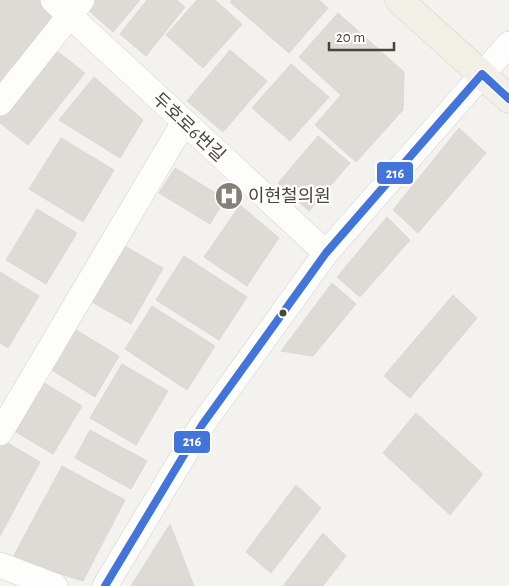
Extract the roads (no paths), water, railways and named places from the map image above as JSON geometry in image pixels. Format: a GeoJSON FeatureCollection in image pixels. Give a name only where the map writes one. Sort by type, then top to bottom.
{"type":"FeatureCollection","features":[{"type":"Feature","properties":{"kind":"main road"},"geometry":{"type":"LineString","coordinates":[[399,0],[509,99]]}},
{"type":"Feature","properties":{"kind":"street"},"geometry":{"type":"LineString","coordinates":[[0,103],[67,5]]}},
{"type":"Feature","properties":{"kind":"street","name":"두호로6번길"},"geometry":{"type":"LineString","coordinates":[[67,5],[184,122],[326,252]]}},
{"type":"Feature","properties":{"kind":"street"},"geometry":{"type":"LineString","coordinates":[[105,586],[202,425],[326,252],[509,44]]}},
{"type":"Feature","properties":{"kind":"street"},"geometry":{"type":"LineString","coordinates":[[0,433],[184,122]]}},
{"type":"Feature","properties":{"kind":"street"},"geometry":{"type":"LineString","coordinates":[[0,565],[55,586]]}},
{"type":"Feature","properties":{"kind":"place","name":"이현철의원"},"geometry":{"type":"Point","coordinates":[229,196]}}]}
